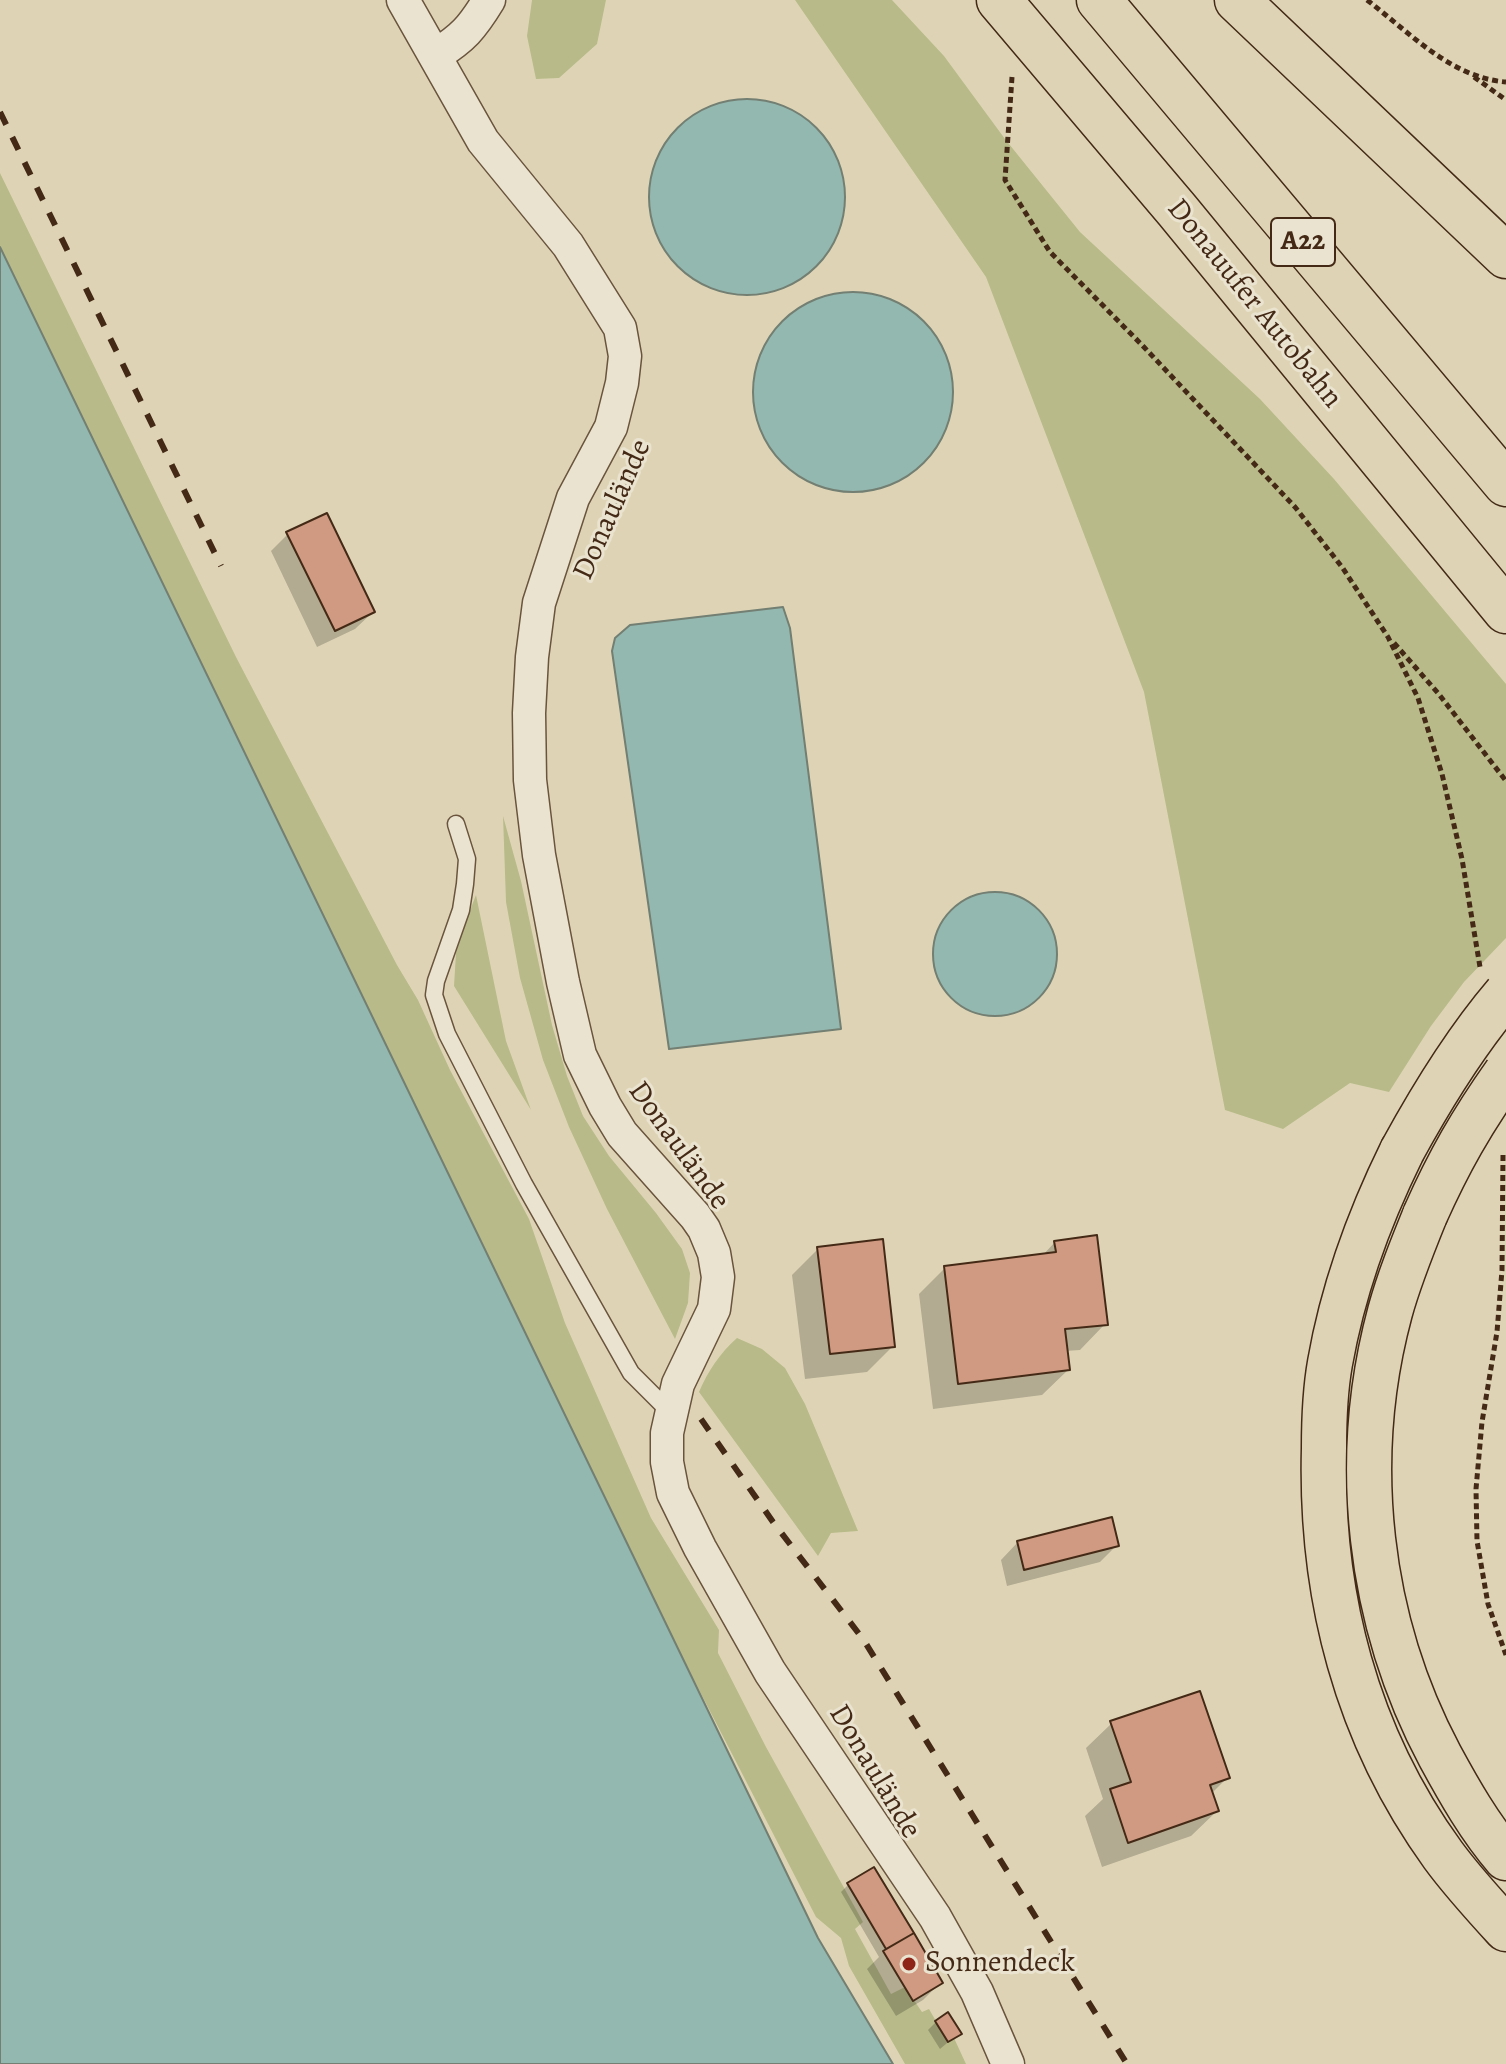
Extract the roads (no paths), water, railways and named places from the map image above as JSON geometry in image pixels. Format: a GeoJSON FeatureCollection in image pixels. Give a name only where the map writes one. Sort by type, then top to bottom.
{"type":"FeatureCollection","features":[{"type":"Feature","properties":{"kind":"highway","name":"A22"},"geometry":{"type":"LineString","coordinates":[[1099,0],[1506,484]]}},
{"type":"Feature","properties":{"kind":"highway"},"geometry":{"type":"LineString","coordinates":[[1237,0],[1506,256]]}},
{"type":"Feature","properties":{"kind":"highway","name":"Donauufer Autobahn"},"geometry":{"type":"LineString","coordinates":[[1007,10],[1177,210],[1506,611]]}},
{"type":"Feature","properties":{"kind":"highway"},"geometry":{"type":"LineString","coordinates":[[1506,994],[1447,1073],[1402,1151],[1366,1231],[1329,1365],[1323,1468],[1324,1518],[1337,1617],[1348,1659],[1377,1740],[1395,1777],[1443,1855],[1506,1929]]}},
{"type":"Feature","properties":{"kind":"highway"},"geometry":{"type":"LineString","coordinates":[[1506,1073],[1458,1145],[1404,1265],[1376,1372],[1369,1475],[1376,1563],[1383,1604],[1400,1664],[1422,1722],[1457,1787],[1506,1858]]}},
{"type":"Feature","properties":{"kind":"street","name":"Donaulände"},"geometry":{"type":"LineString","coordinates":[[403,0],[483,141],[568,245],[620,328],[625,356],[611,427],[573,498],[539,603],[531,685],[530,780],[539,855],[567,1005],[580,1055],[622,1134],[695,1216],[714,1253],[718,1277],[714,1309],[678,1384],[667,1433],[667,1462],[673,1493],[700,1548],[770,1672],[935,1917],[977,1992],[1008,2064]]}},
{"type":"Feature","properties":{"kind":"street"},"geometry":{"type":"LineString","coordinates":[[436,55],[460,39],[475,24],[489,0]]}},
{"type":"Feature","properties":{"kind":"lane"},"geometry":{"type":"LineString","coordinates":[[456,824],[467,859],[465,884],[461,910],[434,995],[447,1034],[594,1312],[631,1373],[672,1414]]}},
{"type":"Feature","properties":{"kind":"water"},"geometry":{"type":"Polygon","coordinates":[[[747,99],[785,106],[802,115],[816,128],[829,142],[838,159],[845,197],[838,235],[829,252],[816,266],[802,279],[785,288],[747,295],[709,288],[692,279],[678,266],[665,252],[656,235],[649,197],[656,159],[665,142],[678,128],[692,115],[709,106],[747,99]]]}},
{"type":"Feature","properties":{"kind":"water"},"geometry":{"type":"Polygon","coordinates":[[[0,247],[818,1938],[893,2064],[0,2064],[0,247]]]}},
{"type":"Feature","properties":{"kind":"water"},"geometry":{"type":"Polygon","coordinates":[[[853,292],[891,299],[924,321],[946,354],[953,392],[946,430],[924,463],[891,485],[853,492],[815,485],[782,463],[760,430],[753,392],[760,354],[782,321],[815,299],[853,292]]]}},
{"type":"Feature","properties":{"kind":"water"},"geometry":{"type":"Polygon","coordinates":[[[783,607],[790,628],[841,1029],[669,1049],[612,651],[615,638],[630,625],[783,607]]]}},
{"type":"Feature","properties":{"kind":"water"},"geometry":{"type":"Polygon","coordinates":[[[995,892],[1019,897],[1039,910],[1052,930],[1057,954],[1052,978],[1039,998],[1019,1011],[995,1016],[971,1011],[951,998],[938,978],[933,954],[938,930],[951,910],[971,897],[995,892]]]}},
{"type":"Feature","properties":{"kind":"railway"},"geometry":{"type":"LineString","coordinates":[[0,112],[221,566]]}},
{"type":"Feature","properties":{"kind":"railway"},"geometry":{"type":"LineString","coordinates":[[701,1419],[773,1522],[863,1639],[1127,2064]]}},
{"type":"Feature","properties":{"kind":"place","name":"Sonnendeck"},"geometry":{"type":"Point","coordinates":[909,1964]}}]}
